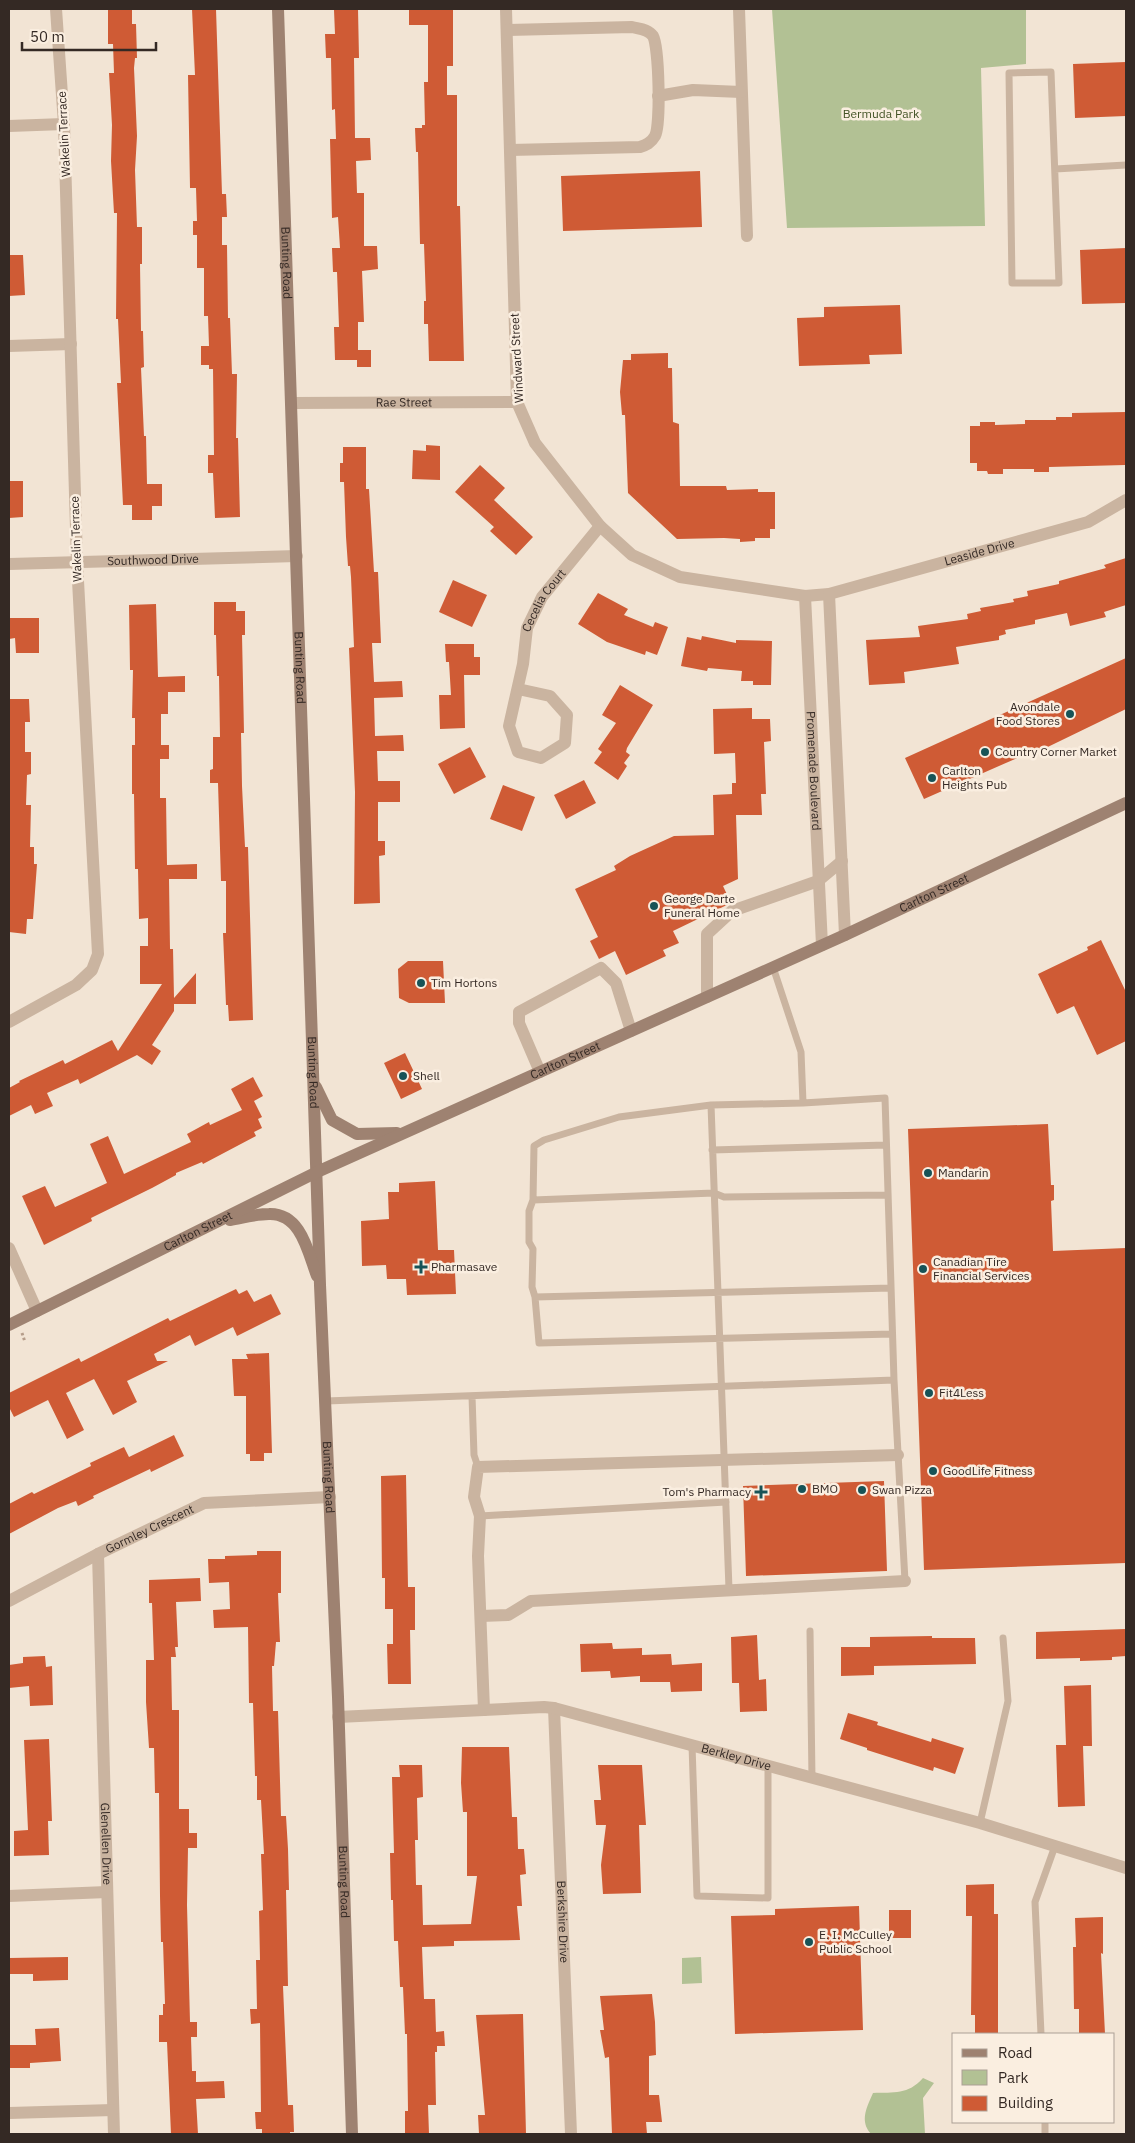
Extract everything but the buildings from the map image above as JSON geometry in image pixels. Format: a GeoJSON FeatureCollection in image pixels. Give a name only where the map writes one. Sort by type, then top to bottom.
{"type":"FeatureCollection","features":[{"type":"Feature","properties":{"kind":"main road","name":"Bunting Road"},"geometry":{"type":"LineString","coordinates":[[278,9],[320,1285],[330,1498],[352,2134]]}},
{"type":"Feature","properties":{"kind":"main road","name":"Carlton Street"},"geometry":{"type":"LineString","coordinates":[[9,1325],[317,1172],[845,935],[1126,803]]}},
{"type":"Feature","properties":{"kind":"main road"},"geometry":{"type":"LineString","coordinates":[[314,1082],[332,1120],[357,1134],[404,1133]]}},
{"type":"Feature","properties":{"kind":"main road"},"geometry":{"type":"LineString","coordinates":[[218,1222],[269,1214],[281,1215],[287,1218],[300,1231],[320,1285]]}},
{"type":"Feature","properties":{"kind":"street","name":"Wakelin Terrace"},"geometry":{"type":"LineString","coordinates":[[9,1022],[76,985],[92,970],[98,954],[77,562],[64,124],[56,9]]}},
{"type":"Feature","properties":{"kind":"street","name":"Windward Street"},"geometry":{"type":"LineString","coordinates":[[506,9],[517,402],[535,443],[600,526],[632,555],[680,577],[805,596],[829,594]]}},
{"type":"Feature","properties":{"kind":"street"},"geometry":{"type":"LineString","coordinates":[[738,9],[747,236]]}},
{"type":"Feature","properties":{"kind":"street"},"geometry":{"type":"LineString","coordinates":[[507,30],[632,27],[646,30],[652,35],[656,46],[658,96],[656,135],[649,144],[640,147],[510,150]]}},
{"type":"Feature","properties":{"kind":"street"},"geometry":{"type":"LineString","coordinates":[[658,96],[693,90],[741,92]]}},
{"type":"Feature","properties":{"kind":"street"},"geometry":{"type":"LineString","coordinates":[[9,126],[64,124]]}},
{"type":"Feature","properties":{"kind":"street"},"geometry":{"type":"LineString","coordinates":[[9,346],[70,344]]}},
{"type":"Feature","properties":{"kind":"street","name":"Rae Street"},"geometry":{"type":"LineString","coordinates":[[292,403],[517,402]]}},
{"type":"Feature","properties":{"kind":"street","name":"Leaside Drive"},"geometry":{"type":"LineString","coordinates":[[829,594],[1088,522],[1126,500]]}},
{"type":"Feature","properties":{"kind":"street","name":"Cecelia Court"},"geometry":{"type":"LineString","coordinates":[[518,689],[550,696],[567,715],[565,743],[541,758],[518,752],[509,726],[518,689],[527,628],[542,597],[600,526]]}},
{"type":"Feature","properties":{"kind":"street","name":"Southwood Drive"},"geometry":{"type":"LineString","coordinates":[[9,564],[296,556]]}},
{"type":"Feature","properties":{"kind":"street","name":"Promenade Boulevard"},"geometry":{"type":"LineString","coordinates":[[829,594],[845,935]]}},
{"type":"Feature","properties":{"kind":"street","name":"Promenade Boulevard"},"geometry":{"type":"LineString","coordinates":[[805,596],[822,945]]}},
{"type":"Feature","properties":{"kind":"street"},"geometry":{"type":"LineString","coordinates":[[707,997],[707,934],[732,911],[819,880],[842,861]]}},
{"type":"Feature","properties":{"kind":"street"},"geometry":{"type":"LineString","coordinates":[[540,1072],[519,1023],[519,1012],[601,968],[616,983],[631,1031]]}},
{"type":"Feature","properties":{"kind":"street"},"geometry":{"type":"LineString","coordinates":[[9,1248],[37,1311]]}},
{"type":"Feature","properties":{"kind":"street"},"geometry":{"type":"LineString","coordinates":[[484,1710],[478,1556],[480,1516],[474,1498],[478,1467],[898,1455]]}},
{"type":"Feature","properties":{"kind":"street","name":"Gormley Crescent"},"geometry":{"type":"LineString","coordinates":[[9,1601],[98,1554],[204,1503],[330,1498]]}},
{"type":"Feature","properties":{"kind":"street","name":"Glenellen Drive"},"geometry":{"type":"LineString","coordinates":[[98,1554],[114,2134]]}},
{"type":"Feature","properties":{"kind":"street"},"geometry":{"type":"LineString","coordinates":[[481,1616],[508,1615],[530,1601],[729,1589],[905,1582]]}},
{"type":"Feature","properties":{"kind":"street","name":"Berkley Drive"},"geometry":{"type":"LineString","coordinates":[[338,1717],[554,1708],[980,1823],[1126,1868]]}},
{"type":"Feature","properties":{"kind":"street","name":"Berkshire Drive"},"geometry":{"type":"LineString","coordinates":[[554,1708],[571,2134]]}},
{"type":"Feature","properties":{"kind":"street"},"geometry":{"type":"LineString","coordinates":[[9,1896],[107,1892]]}},
{"type":"Feature","properties":{"kind":"street"},"geometry":{"type":"LineString","coordinates":[[9,2113],[113,2110]]}},
{"type":"Feature","properties":{"kind":"lane"},"geometry":{"type":"LineString","coordinates":[[1051,72],[1056,169],[1059,282],[1012,282],[1009,73],[1051,72]]}},
{"type":"Feature","properties":{"kind":"lane"},"geometry":{"type":"LineString","coordinates":[[1056,169],[1126,165]]}},
{"type":"Feature","properties":{"kind":"lane"},"geometry":{"type":"LineString","coordinates":[[773,967],[801,1052],[803,1103]]}},
{"type":"Feature","properties":{"kind":"lane"},"geometry":{"type":"LineString","coordinates":[[892,1334],[539,1343],[535,1297],[532,1287],[533,1248],[529,1242],[529,1211],[533,1200],[534,1146],[544,1140],[619,1117],[710,1105],[803,1103],[885,1098],[892,1334],[905,1582]]}},
{"type":"Feature","properties":{"kind":"lane"},"geometry":{"type":"LineString","coordinates":[[710,1105],[729,1589]]}},
{"type":"Feature","properties":{"kind":"lane"},"geometry":{"type":"LineString","coordinates":[[712,1150],[886,1145]]}},
{"type":"Feature","properties":{"kind":"lane"},"geometry":{"type":"LineString","coordinates":[[533,1200],[714,1193],[724,1197],[888,1195]]}},
{"type":"Feature","properties":{"kind":"lane"},"geometry":{"type":"LineString","coordinates":[[535,1297],[891,1288]]}},
{"type":"Feature","properties":{"kind":"lane"},"geometry":{"type":"LineString","coordinates":[[326,1401],[894,1380]]}},
{"type":"Feature","properties":{"kind":"lane"},"geometry":{"type":"LineString","coordinates":[[472,1396],[474,1456],[478,1467]]}},
{"type":"Feature","properties":{"kind":"lane"},"geometry":{"type":"LineString","coordinates":[[480,1516],[726,1502]]}},
{"type":"Feature","properties":{"kind":"lane"},"geometry":{"type":"LineString","coordinates":[[810,1631],[812,1779]]}},
{"type":"Feature","properties":{"kind":"lane"},"geometry":{"type":"LineString","coordinates":[[980,1823],[1008,1701],[1003,1638]]}},
{"type":"Feature","properties":{"kind":"lane"},"geometry":{"type":"LineString","coordinates":[[692,1745],[697,1896],[768,1898],[768,1766]]}},
{"type":"Feature","properties":{"kind":"lane"},"geometry":{"type":"LineString","coordinates":[[1041,2033],[1035,1902],[1055,1846]]}},
{"type":"Feature","properties":{"kind":"path"},"geometry":{"type":"LineString","coordinates":[[22,1333],[25,1342]]}},
{"type":"Feature","properties":{"kind":"green space","name":"Bermuda Park"},"geometry":{"type":"Polygon","coordinates":[[[772,9],[1026,9],[1026,64],[981,68],[985,226],[787,228],[772,9]]]}},
{"type":"Feature","properties":{"kind":"green space"},"geometry":{"type":"Polygon","coordinates":[[[701,1957],[702,1983],[682,1984],[682,1958],[701,1957]]]}},
{"type":"Feature","properties":{"kind":"green space"},"geometry":{"type":"Polygon","coordinates":[[[923,2078],[934,2083],[923,2098],[925,2134],[871,2134],[865,2124],[865,2114],[873,2093],[900,2092],[912,2087],[923,2078]]]}},
{"type":"Feature","properties":{"kind":"place","name":"Avondale Food Stores"},"geometry":{"type":"Point","coordinates":[1070,714]}},
{"type":"Feature","properties":{"kind":"place","name":"Country Corner Market"},"geometry":{"type":"Point","coordinates":[985,752]}},
{"type":"Feature","properties":{"kind":"place","name":"Carlton Heights Pub"},"geometry":{"type":"Point","coordinates":[932,778]}},
{"type":"Feature","properties":{"kind":"place","name":"George Darte Funeral Home"},"geometry":{"type":"Point","coordinates":[654,906]}},
{"type":"Feature","properties":{"kind":"place","name":"Tim Hortons"},"geometry":{"type":"Point","coordinates":[421,983]}},
{"type":"Feature","properties":{"kind":"place","name":"Shell"},"geometry":{"type":"Point","coordinates":[403,1076]}},
{"type":"Feature","properties":{"kind":"place","name":"Mandarin"},"geometry":{"type":"Point","coordinates":[928,1173]}},
{"type":"Feature","properties":{"kind":"place","name":"Pharmasave"},"geometry":{"type":"Point","coordinates":[421,1267]}},
{"type":"Feature","properties":{"kind":"place","name":"Canadian Tire Financial Services"},"geometry":{"type":"Point","coordinates":[923,1269]}},
{"type":"Feature","properties":{"kind":"place","name":"Fit4Less"},"geometry":{"type":"Point","coordinates":[929,1393]}},
{"type":"Feature","properties":{"kind":"place","name":"GoodLife Fitness"},"geometry":{"type":"Point","coordinates":[933,1471]}},
{"type":"Feature","properties":{"kind":"place","name":"BMO"},"geometry":{"type":"Point","coordinates":[802,1489]}},
{"type":"Feature","properties":{"kind":"place","name":"Swan Pizza"},"geometry":{"type":"Point","coordinates":[862,1490]}},
{"type":"Feature","properties":{"kind":"place","name":"Tom's Pharmacy"},"geometry":{"type":"Point","coordinates":[761,1492]}},
{"type":"Feature","properties":{"kind":"place","name":"E. I. McCulley Public School"},"geometry":{"type":"Point","coordinates":[809,1942]}}]}
